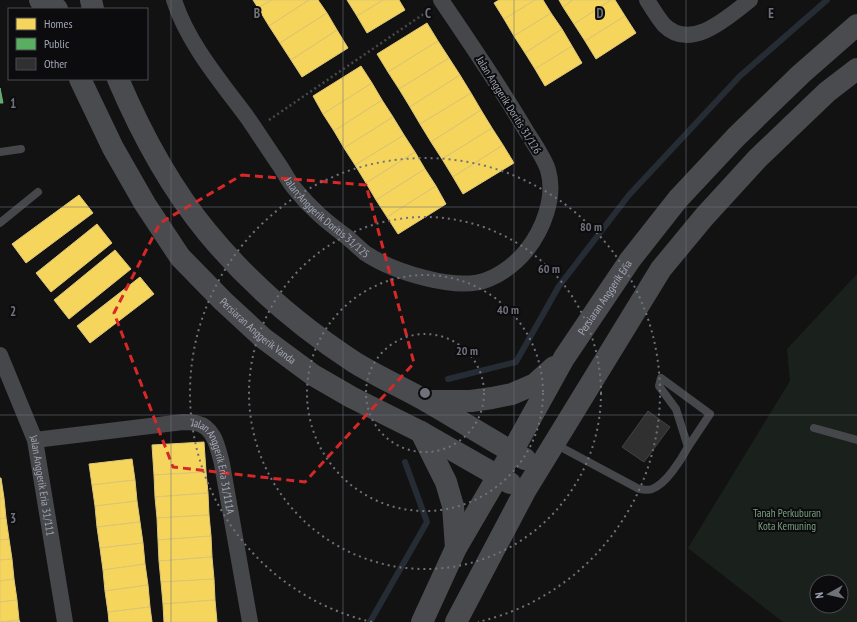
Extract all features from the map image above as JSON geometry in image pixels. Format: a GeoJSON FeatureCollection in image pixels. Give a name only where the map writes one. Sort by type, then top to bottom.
{"type":"FeatureCollection","features":[{"type":"Feature","properties":{"kind":"main road"},"geometry":{"type":"LineString","coordinates":[[40,0],[55,8]]}},
{"type":"Feature","properties":{"kind":"main road","name":"Persiaran Anggerik Eria"},"geometry":{"type":"LineString","coordinates":[[422,622],[456,548],[499,476],[564,358],[630,260],[678,200],[736,136],[801,74],[857,25]]}},
{"type":"Feature","properties":{"kind":"main road"},"geometry":{"type":"LineString","coordinates":[[456,622],[525,491],[661,269],[704,217],[758,158],[827,92],[857,69]]}},
{"type":"Feature","properties":{"kind":"main road","name":"Persiaran Anggerik Vanda"},"geometry":{"type":"LineString","coordinates":[[80,80],[113,148],[145,204],[180,257],[223,301],[263,338],[313,375],[351,397],[421,432],[525,491]]}},
{"type":"Feature","properties":{"kind":"main road"},"geometry":{"type":"LineString","coordinates":[[118,80],[167,176],[207,232],[263,292],[287,313],[354,362],[427,401],[540,467]]}},
{"type":"Feature","properties":{"kind":"main road"},"geometry":{"type":"LineString","coordinates":[[427,401],[471,401],[512,394],[535,384],[564,358]]}},
{"type":"Feature","properties":{"kind":"main road"},"geometry":{"type":"LineString","coordinates":[[421,432],[446,482],[453,506],[456,548]]}},
{"type":"Feature","properties":{"kind":"street","name":"Jalan Anggerik Doritis 31/125"},"geometry":{"type":"LineString","coordinates":[[174,0],[177,10],[190,35],[210,67],[256,130],[294,188],[320,216],[365,253],[390,266],[412,274],[448,283],[460,284],[487,280],[505,271],[518,261],[531,244],[545,218]]}},
{"type":"Feature","properties":{"kind":"street"},"geometry":{"type":"LineString","coordinates":[[647,0],[665,26],[681,35],[699,34],[724,20],[750,0]]}},
{"type":"Feature","properties":{"kind":"street","name":"Jalan Anggerik Doritis 31/126"},"geometry":{"type":"LineString","coordinates":[[441,1],[504,94],[548,170],[551,190],[545,218]]}},
{"type":"Feature","properties":{"kind":"street","name":"Jalan Anggerik Eria 31/111"},"geometry":{"type":"LineString","coordinates":[[0,355],[35,440],[65,622]]}},
{"type":"Feature","properties":{"kind":"street","name":"Jalan Anggerik Eria 31/111A"},"geometry":{"type":"LineString","coordinates":[[35,440],[183,422],[197,423],[209,430],[217,443],[222,464],[250,622]]}},
{"type":"Feature","properties":{"kind":"lane"},"geometry":{"type":"LineString","coordinates":[[0,152],[20,149]]}},
{"type":"Feature","properties":{"kind":"lane"},"geometry":{"type":"LineString","coordinates":[[0,223],[38,192]]}},
{"type":"Feature","properties":{"kind":"lane"},"geometry":{"type":"LineString","coordinates":[[555,444],[639,489],[651,490],[661,484],[680,461],[710,414],[661,378],[659,386],[676,408],[688,447]]}},
{"type":"Feature","properties":{"kind":"lane"},"geometry":{"type":"LineString","coordinates":[[814,428],[857,440]]}},
{"type":"Feature","properties":{"kind":"path"},"geometry":{"type":"LineString","coordinates":[[256,130],[441,1]]}},
{"type":"Feature","properties":{"kind":"highlighted area"},"geometry":{"type":"Polygon","coordinates":[[[242,175],[366,185],[414,363],[305,482],[173,467],[114,313],[160,223],[242,175]]]}},
{"type":"Feature","properties":{"kind":"green space","name":"Tanah Perkuburan Kota Kemuning"},"geometry":{"type":"Polygon","coordinates":[[[857,274],[857,622],[783,622],[688,548],[790,381],[787,349],[857,274]]]}},
{"type":"Feature","properties":{"kind":"building: Homes"},"geometry":{"type":"Polygon","coordinates":[[[253,0],[272,0],[258,8],[253,0]]]}},
{"type":"Feature","properties":{"kind":"building: Homes"},"geometry":{"type":"Polygon","coordinates":[[[272,0],[309,0],[269,26],[258,8],[272,0]]]}},
{"type":"Feature","properties":{"kind":"building: Homes"},"geometry":{"type":"Polygon","coordinates":[[[309,0],[318,0],[327,13],[280,43],[269,26],[309,0]]]}},
{"type":"Feature","properties":{"kind":"building: Homes"},"geometry":{"type":"Polygon","coordinates":[[[347,0],[383,0],[357,16],[347,0]]]}},
{"type":"Feature","properties":{"kind":"building: Homes"},"geometry":{"type":"Polygon","coordinates":[[[383,0],[399,0],[405,10],[367,33],[357,16],[383,0]]]}},
{"type":"Feature","properties":{"kind":"building: Homes"},"geometry":{"type":"Polygon","coordinates":[[[499,0],[535,0],[504,19],[494,3],[499,0]]]}},
{"type":"Feature","properties":{"kind":"building: Homes"},"geometry":{"type":"Polygon","coordinates":[[[535,0],[543,0],[551,13],[514,36],[504,19],[535,0]]]}},
{"type":"Feature","properties":{"kind":"building: Homes"},"geometry":{"type":"Polygon","coordinates":[[[559,0],[573,0],[563,7],[559,0]]]}},
{"type":"Feature","properties":{"kind":"building: Homes"},"geometry":{"type":"Polygon","coordinates":[[[573,0],[611,0],[574,24],[563,7],[573,0]]]}},
{"type":"Feature","properties":{"kind":"building: Homes"},"geometry":{"type":"Polygon","coordinates":[[[611,0],[615,0],[625,16],[585,41],[574,24],[611,0]]]}},
{"type":"Feature","properties":{"kind":"building: Homes"},"geometry":{"type":"Polygon","coordinates":[[[327,13],[337,30],[291,60],[280,43],[327,13]]]}},
{"type":"Feature","properties":{"kind":"building: Homes"},"geometry":{"type":"Polygon","coordinates":[[[551,13],[562,29],[525,53],[514,36],[551,13]]]}},
{"type":"Feature","properties":{"kind":"building: Homes"},"geometry":{"type":"Polygon","coordinates":[[[625,16],[636,33],[596,59],[585,41],[625,16]]]}},
{"type":"Feature","properties":{"kind":"building: Homes"},"geometry":{"type":"Polygon","coordinates":[[[427,23],[438,41],[388,72],[377,54],[427,23]]]}},
{"type":"Feature","properties":{"kind":"building: Homes"},"geometry":{"type":"Polygon","coordinates":[[[562,29],[572,46],[535,69],[525,53],[562,29]]]}},
{"type":"Feature","properties":{"kind":"building: Homes"},"geometry":{"type":"Polygon","coordinates":[[[337,30],[348,48],[302,77],[291,60],[337,30]]]}},
{"type":"Feature","properties":{"kind":"building: Homes"},"geometry":{"type":"Polygon","coordinates":[[[438,41],[449,58],[399,89],[388,72],[438,41]]]}},
{"type":"Feature","properties":{"kind":"building: Homes"},"geometry":{"type":"Polygon","coordinates":[[[572,46],[582,63],[545,86],[535,69],[572,46]]]}},
{"type":"Feature","properties":{"kind":"building: Homes"},"geometry":{"type":"Polygon","coordinates":[[[449,58],[460,75],[410,107],[399,89],[449,58]]]}},
{"type":"Feature","properties":{"kind":"building: Homes"},"geometry":{"type":"Polygon","coordinates":[[[361,66],[372,83],[323,114],[313,96],[361,66]]]}},
{"type":"Feature","properties":{"kind":"building: Homes"},"geometry":{"type":"Polygon","coordinates":[[[460,75],[471,93],[420,124],[410,107],[460,75]]]}},
{"type":"Feature","properties":{"kind":"building: Homes"},"geometry":{"type":"Polygon","coordinates":[[[372,83],[382,100],[334,131],[323,114],[372,83]]]}},
{"type":"Feature","properties":{"kind":"building: Homes"},"geometry":{"type":"Polygon","coordinates":[[[471,93],[481,110],[431,142],[420,124],[471,93]]]}},
{"type":"Feature","properties":{"kind":"building: Homes"},"geometry":{"type":"Polygon","coordinates":[[[382,100],[393,117],[344,148],[334,131],[382,100]]]}},
{"type":"Feature","properties":{"kind":"building: Homes"},"geometry":{"type":"Polygon","coordinates":[[[481,110],[492,128],[442,159],[431,142],[481,110]]]}},
{"type":"Feature","properties":{"kind":"building: Homes"},"geometry":{"type":"Polygon","coordinates":[[[393,117],[404,135],[355,165],[344,148],[393,117]]]}},
{"type":"Feature","properties":{"kind":"building: Homes"},"geometry":{"type":"Polygon","coordinates":[[[492,128],[503,145],[453,177],[442,159],[492,128]]]}},
{"type":"Feature","properties":{"kind":"building: Homes"},"geometry":{"type":"Polygon","coordinates":[[[404,135],[415,152],[366,183],[355,165],[404,135]]]}},
{"type":"Feature","properties":{"kind":"building: Homes"},"geometry":{"type":"Polygon","coordinates":[[[503,145],[514,163],[463,194],[453,177],[503,145]]]}},
{"type":"Feature","properties":{"kind":"building: Homes"},"geometry":{"type":"Polygon","coordinates":[[[415,152],[425,169],[376,200],[366,183],[415,152]]]}},
{"type":"Feature","properties":{"kind":"building: Homes"},"geometry":{"type":"Polygon","coordinates":[[[425,169],[436,186],[387,217],[376,200],[425,169]]]}},
{"type":"Feature","properties":{"kind":"building: Homes"},"geometry":{"type":"Polygon","coordinates":[[[436,186],[446,204],[398,234],[387,217],[436,186]]]}},
{"type":"Feature","properties":{"kind":"building: Homes"},"geometry":{"type":"Polygon","coordinates":[[[79,195],[93,213],[26,263],[12,244],[79,195]]]}},
{"type":"Feature","properties":{"kind":"building: Homes"},"geometry":{"type":"Polygon","coordinates":[[[97,224],[112,243],[51,292],[36,273],[97,224]]]}},
{"type":"Feature","properties":{"kind":"building: Homes"},"geometry":{"type":"Polygon","coordinates":[[[115,250],[131,269],[69,319],[54,300],[115,250]]]}},
{"type":"Feature","properties":{"kind":"building: Homes"},"geometry":{"type":"Polygon","coordinates":[[[140,277],[154,294],[90,343],[77,326],[140,277]]]}},
{"type":"Feature","properties":{"kind":"building: Homes"},"geometry":{"type":"Polygon","coordinates":[[[204,442],[206,472],[154,475],[152,445],[204,442]]]}},
{"type":"Feature","properties":{"kind":"building: Homes"},"geometry":{"type":"Polygon","coordinates":[[[132,459],[135,480],[92,485],[89,464],[132,459]]]}},
{"type":"Feature","properties":{"kind":"building: Homes"},"geometry":{"type":"Polygon","coordinates":[[[206,472],[208,493],[155,497],[154,475],[206,472]]]}},
{"type":"Feature","properties":{"kind":"building: Homes"},"geometry":{"type":"Polygon","coordinates":[[[0,478],[4,498],[0,499],[0,478]]]}},
{"type":"Feature","properties":{"kind":"building: Homes"},"geometry":{"type":"Polygon","coordinates":[[[135,480],[137,501],[95,506],[92,485],[135,480]]]}},
{"type":"Feature","properties":{"kind":"building: Homes"},"geometry":{"type":"Polygon","coordinates":[[[208,493],[209,515],[157,518],[155,497],[208,493]]]}},
{"type":"Feature","properties":{"kind":"building: Homes"},"geometry":{"type":"Polygon","coordinates":[[[4,498],[6,518],[0,519],[0,499],[4,498]]]}},
{"type":"Feature","properties":{"kind":"building: Homes"},"geometry":{"type":"Polygon","coordinates":[[[137,501],[140,522],[97,527],[95,506],[137,501]]]}},
{"type":"Feature","properties":{"kind":"building: Homes"},"geometry":{"type":"Polygon","coordinates":[[[209,515],[211,536],[158,540],[157,518],[209,515]]]}},
{"type":"Feature","properties":{"kind":"building: Homes"},"geometry":{"type":"Polygon","coordinates":[[[6,518],[9,539],[0,540],[0,519],[6,518]]]}},
{"type":"Feature","properties":{"kind":"building: Homes"},"geometry":{"type":"Polygon","coordinates":[[[140,522],[143,543],[100,548],[97,527],[140,522]]]}},
{"type":"Feature","properties":{"kind":"building: Homes"},"geometry":{"type":"Polygon","coordinates":[[[211,536],[212,557],[159,561],[158,540],[211,536]]]}},
{"type":"Feature","properties":{"kind":"building: Homes"},"geometry":{"type":"Polygon","coordinates":[[[9,539],[12,559],[0,560],[0,540],[9,539]]]}},
{"type":"Feature","properties":{"kind":"building: Homes"},"geometry":{"type":"Polygon","coordinates":[[[143,543],[145,564],[103,570],[100,548],[143,543]]]}},
{"type":"Feature","properties":{"kind":"building: Homes"},"geometry":{"type":"Polygon","coordinates":[[[212,557],[214,579],[161,582],[159,561],[212,557]]]}},
{"type":"Feature","properties":{"kind":"building: Homes"},"geometry":{"type":"Polygon","coordinates":[[[12,559],[14,579],[0,581],[0,560],[12,559]]]}},
{"type":"Feature","properties":{"kind":"building: Homes"},"geometry":{"type":"Polygon","coordinates":[[[145,564],[148,585],[105,591],[103,570],[145,564]]]}},
{"type":"Feature","properties":{"kind":"building: Homes"},"geometry":{"type":"Polygon","coordinates":[[[14,579],[17,600],[0,602],[0,581],[14,579]]]}},
{"type":"Feature","properties":{"kind":"building: Homes"},"geometry":{"type":"Polygon","coordinates":[[[214,579],[215,600],[163,604],[161,582],[214,579]]]}},
{"type":"Feature","properties":{"kind":"building: Homes"},"geometry":{"type":"Polygon","coordinates":[[[148,585],[150,607],[108,612],[105,591],[148,585]]]}},
{"type":"Feature","properties":{"kind":"building: Homes"},"geometry":{"type":"Polygon","coordinates":[[[17,600],[19,620],[0,622],[0,602],[17,600]]]}},
{"type":"Feature","properties":{"kind":"building: Homes"},"geometry":{"type":"Polygon","coordinates":[[[215,600],[217,622],[164,622],[163,604],[215,600]]]}},
{"type":"Feature","properties":{"kind":"building: Homes"},"geometry":{"type":"Polygon","coordinates":[[[150,607],[152,622],[109,622],[108,612],[150,607]]]}},
{"type":"Feature","properties":{"kind":"building: Homes"},"geometry":{"type":"Polygon","coordinates":[[[19,620],[20,622],[3,622],[19,620]]]}},
{"type":"Feature","properties":{"kind":"building: Public"},"geometry":{"type":"Polygon","coordinates":[[[0,88],[3,103],[0,103],[0,88]]]}},
{"type":"Feature","properties":{"kind":"building: Other"},"geometry":{"type":"Polygon","coordinates":[[[648,411],[670,427],[644,462],[622,447],[648,411]]]}},
{"type":"Feature","properties":{"kind":"waterway"},"geometry":{"type":"LineString","coordinates":[[448,379],[516,362],[559,286],[629,195],[740,76],[827,0]]}},
{"type":"Feature","properties":{"kind":"waterway"},"geometry":{"type":"LineString","coordinates":[[370,622],[427,522],[405,462]]}}]}
